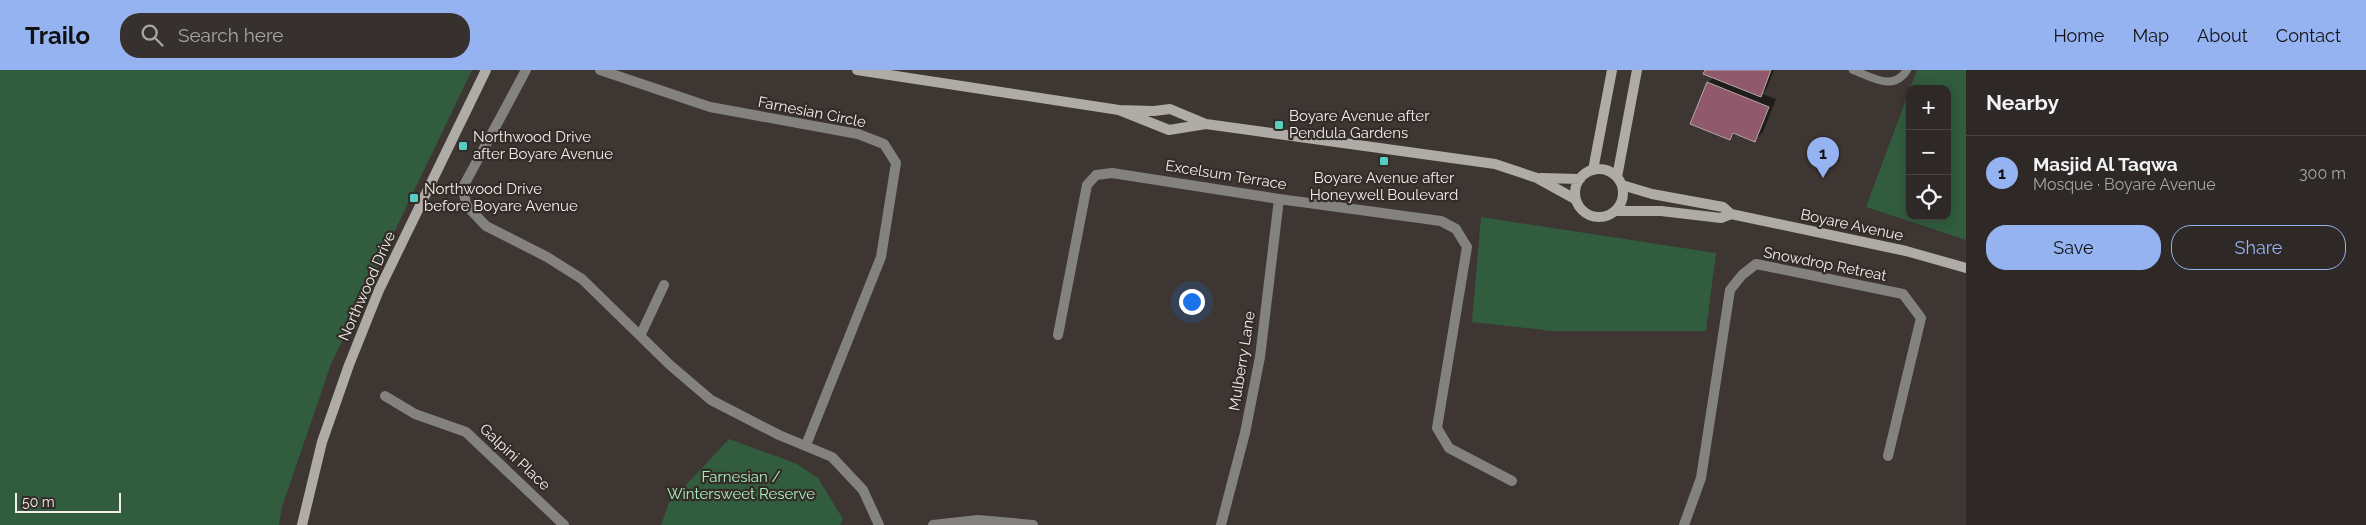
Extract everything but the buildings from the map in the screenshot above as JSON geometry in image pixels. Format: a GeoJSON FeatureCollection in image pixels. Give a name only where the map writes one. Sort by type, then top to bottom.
{"type":"FeatureCollection","features":[{"type":"Feature","properties":{"kind":"street","name":"Northwood Drive"},"geometry":{"type":"LineString","coordinates":[[302,525],[322,442],[349,365],[376,299],[486,70]]}},
{"type":"Feature","properties":{"kind":"street"},"geometry":{"type":"LineString","coordinates":[[526,70],[463,187],[466,205],[486,226],[547,257],[582,279],[641,334],[670,365],[711,400],[779,435],[806,445],[832,458],[863,490],[879,525]]}},
{"type":"Feature","properties":{"kind":"street","name":"Farnesian Circle"},"geometry":{"type":"LineString","coordinates":[[600,70],[710,107],[858,134],[884,144],[896,163],[881,257],[806,445]]}},
{"type":"Feature","properties":{"kind":"street"},"geometry":{"type":"LineString","coordinates":[[858,70],[1119,110],[1154,111],[1170,109],[1206,124],[1495,164],[1537,178],[1575,200],[1584,212],[1591,216],[1599,217],[1616,211],[1623,196],[1620,181],[1637,70]]}},
{"type":"Feature","properties":{"kind":"street"},"geometry":{"type":"LineString","coordinates":[[1593,170],[1612,70]]}},
{"type":"Feature","properties":{"kind":"street"},"geometry":{"type":"LineString","coordinates":[[1119,110],[1169,130],[1206,124]]}},
{"type":"Feature","properties":{"kind":"street"},"geometry":{"type":"LineString","coordinates":[[1575,200],[1575,189],[1580,179],[1593,170],[1604,170],[1620,181]]}},
{"type":"Feature","properties":{"kind":"street","name":"Excelsum Terrace"},"geometry":{"type":"LineString","coordinates":[[1058,335],[1087,185],[1096,175],[1112,173],[1279,199],[1442,221],[1456,229],[1468,247],[1437,428],[1449,448],[1512,481]]}},
{"type":"Feature","properties":{"kind":"street"},"geometry":{"type":"LineString","coordinates":[[1537,178],[1580,179]]}},
{"type":"Feature","properties":{"kind":"street","name":"Boyare Avenue"},"geometry":{"type":"LineString","coordinates":[[1620,181],[1652,194],[1723,208],[1731,214],[1906,251],[1966,268]]}},
{"type":"Feature","properties":{"kind":"street","name":"Mulberry Lane"},"geometry":{"type":"LineString","coordinates":[[1221,525],[1245,433],[1260,357],[1279,199]]}},
{"type":"Feature","properties":{"kind":"street","name":"Boyare Avenue"},"geometry":{"type":"LineString","coordinates":[[1616,211],[1661,211],[1722,218],[1731,214]]}},
{"type":"Feature","properties":{"kind":"street","name":"Snowdrop Retreat"},"geometry":{"type":"LineString","coordinates":[[1684,525],[1701,478],[1730,290],[1742,275],[1756,264],[1903,294],[1921,318],[1888,456]]}},
{"type":"Feature","properties":{"kind":"street"},"geometry":{"type":"LineString","coordinates":[[641,334],[664,285]]}},
{"type":"Feature","properties":{"kind":"street","name":"Galpini Place"},"geometry":{"type":"LineString","coordinates":[[385,396],[415,414],[466,432],[564,525]]}},
{"type":"Feature","properties":{"kind":"street"},"geometry":{"type":"LineString","coordinates":[[933,525],[978,520],[1033,525]]}},
{"type":"Feature","properties":{"kind":"lane"},"geometry":{"type":"LineString","coordinates":[[1853,70],[1888,83],[1899,79],[1907,70]]}},
{"type":"Feature","properties":{"kind":"green space"},"geometry":{"type":"Polygon","coordinates":[[[0,70],[472,70],[331,364],[282,507],[279,525],[0,525],[0,70]]]}},
{"type":"Feature","properties":{"kind":"green space"},"geometry":{"type":"Polygon","coordinates":[[[1917,70],[1966,70],[1966,240],[1866,207],[1906,100],[1906,220],[1951,220],[1951,85],[1911,85],[1917,70]]]}},
{"type":"Feature","properties":{"kind":"green space"},"geometry":{"type":"Polygon","coordinates":[[[1481,217],[1716,253],[1706,331],[1552,331],[1472,322],[1481,217]]]}},
{"type":"Feature","properties":{"kind":"green space","name":"Farnesian / Wintersweet Reserve"},"geometry":{"type":"Polygon","coordinates":[[[729,439],[795,463],[818,478],[843,519],[840,525],[661,525],[669,503],[729,439]]]}},
{"type":"Feature","properties":{"kind":"place","name":"Boyare Avenue after Pendula Gardens"},"geometry":{"type":"Point","coordinates":[1279,125]}},
{"type":"Feature","properties":{"kind":"place","name":"Northwood Drive after Boyare Avenue"},"geometry":{"type":"Point","coordinates":[463,146]}},
{"type":"Feature","properties":{"kind":"place","name":"Boyare Avenue after Honeywell Boulevard"},"geometry":{"type":"Point","coordinates":[1384,161]}},
{"type":"Feature","properties":{"kind":"place","name":"Masjid Al Taqwa"},"geometry":{"type":"Point","coordinates":[1823,178]}},
{"type":"Feature","properties":{"kind":"place","name":"Northwood Drive before Boyare Avenue"},"geometry":{"type":"Point","coordinates":[414,198]}}]}
